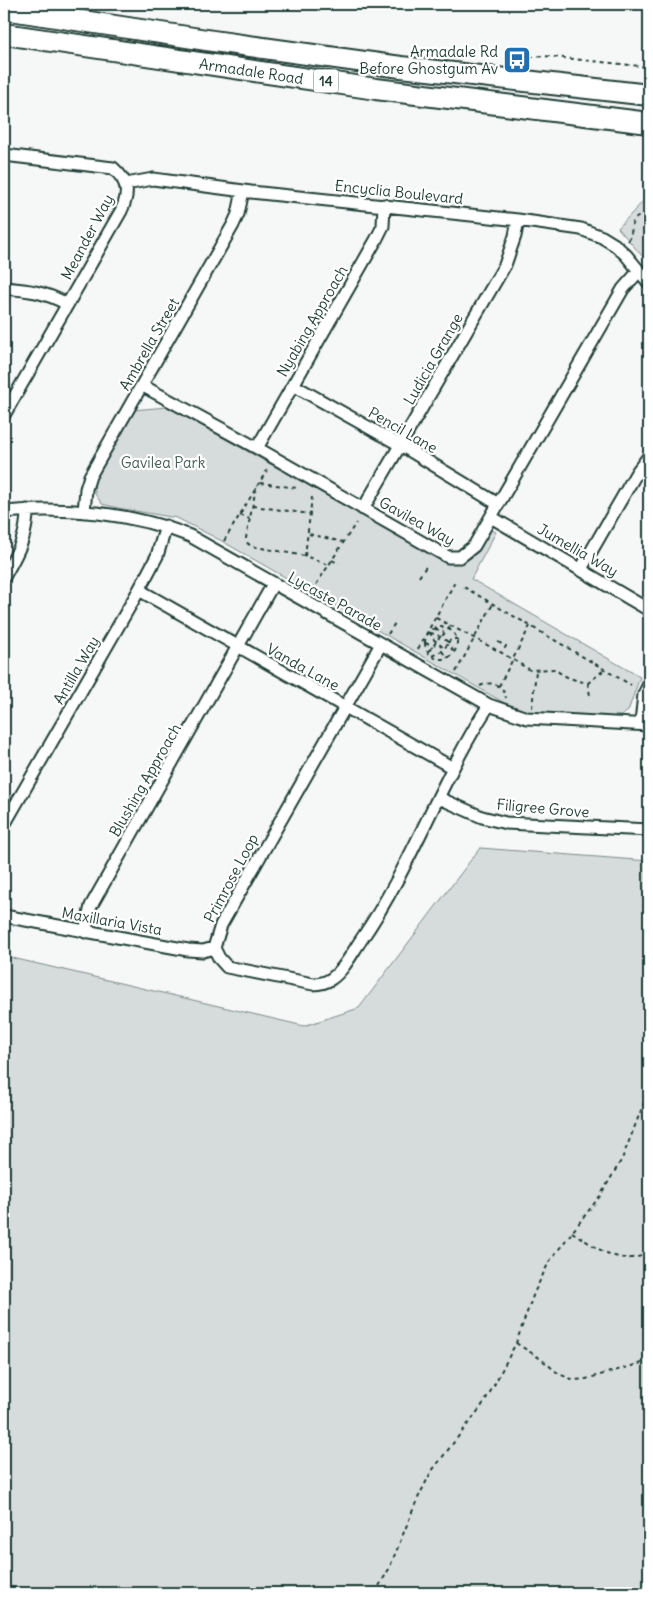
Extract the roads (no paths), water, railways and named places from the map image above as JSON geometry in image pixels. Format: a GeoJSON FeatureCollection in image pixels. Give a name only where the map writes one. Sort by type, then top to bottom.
{"type":"FeatureCollection","features":[{"type":"Feature","properties":{"kind":"highway","name":"Armadale Road"},"geometry":{"type":"LineString","coordinates":[[4,9],[391,66],[649,95]]}},
{"type":"Feature","properties":{"kind":"highway","name":"Armadale Road"},"geometry":{"type":"LineString","coordinates":[[4,34],[376,89],[649,123]]}},
{"type":"Feature","properties":{"kind":"street","name":"Meander Way"},"geometry":{"type":"LineString","coordinates":[[4,155],[113,168],[121,175],[126,184],[125,204],[4,415]]}},
{"type":"Feature","properties":{"kind":"street","name":"Encyclia Boulevard"},"geometry":{"type":"LineString","coordinates":[[126,184],[153,179],[243,191],[518,220],[581,229],[602,237],[626,255],[649,282]]}},
{"type":"Feature","properties":{"kind":"street","name":"Ambrella Street"},"geometry":{"type":"LineString","coordinates":[[84,512],[86,489],[90,476],[233,225],[238,214],[243,191]]}},
{"type":"Feature","properties":{"kind":"street","name":"Nyabing Approach"},"geometry":{"type":"LineString","coordinates":[[257,448],[376,240],[382,226],[384,205]]}},
{"type":"Feature","properties":{"kind":"street","name":"Ludicia Grange"},"geometry":{"type":"LineString","coordinates":[[363,508],[505,265],[515,236],[518,220]]}},
{"type":"Feature","properties":{"kind":"street","name":"Gavilea Way"},"geometry":{"type":"LineString","coordinates":[[142,386],[257,448],[448,557],[460,558],[474,546],[623,289],[639,271]]}},
{"type":"Feature","properties":{"kind":"street"},"geometry":{"type":"LineString","coordinates":[[4,288],[33,290],[48,294],[67,304]]}},
{"type":"Feature","properties":{"kind":"street","name":"Pencil Lane"},"geometry":{"type":"LineString","coordinates":[[293,385],[498,504]]}},
{"type":"Feature","properties":{"kind":"street"},"geometry":{"type":"LineString","coordinates":[[581,569],[637,472],[649,456]]}},
{"type":"Feature","properties":{"kind":"street"},"geometry":{"type":"LineString","coordinates":[[4,577],[22,545],[27,510]]}},
{"type":"Feature","properties":{"kind":"street","name":"Lycaste Parade"},"geometry":{"type":"LineString","coordinates":[[4,512],[27,510],[84,512],[166,526],[190,536],[489,705],[528,718],[645,724]]}},
{"type":"Feature","properties":{"kind":"street","name":"Jumellia Way"},"geometry":{"type":"LineString","coordinates":[[491,517],[649,610]]}},
{"type":"Feature","properties":{"kind":"street","name":"Antilla Way"},"geometry":{"type":"LineString","coordinates":[[4,825],[139,590],[157,556],[166,526]]}},
{"type":"Feature","properties":{"kind":"street","name":"Blushing Approach"},"geometry":{"type":"LineString","coordinates":[[85,932],[91,906],[273,584]]}},
{"type":"Feature","properties":{"kind":"street","name":"Vanda Lane"},"geometry":{"type":"LineString","coordinates":[[139,590],[453,768]]}},
{"type":"Feature","properties":{"kind":"street","name":"Primrose Loop"},"geometry":{"type":"LineString","coordinates":[[214,948],[220,925],[380,644]]}},
{"type":"Feature","properties":{"kind":"street"},"geometry":{"type":"LineString","coordinates":[[645,724],[644,694],[649,684]]}},
{"type":"Feature","properties":{"kind":"street"},"geometry":{"type":"LineString","coordinates":[[214,948],[223,964],[228,968],[313,984],[329,981],[339,973],[370,927],[412,853],[453,768],[489,705]]}},
{"type":"Feature","properties":{"kind":"street","name":"Filigree Grove"},"geometry":{"type":"LineString","coordinates":[[438,798],[482,817],[506,823],[649,830]]}},
{"type":"Feature","properties":{"kind":"street","name":"Maxillaria Vista"},"geometry":{"type":"LineString","coordinates":[[4,916],[188,950],[202,951],[214,948]]}},
{"type":"Feature","properties":{"kind":"place","name":"Armadale Rd Before Ghostgum Av"},"geometry":{"type":"Point","coordinates":[517,60]}},
{"type":"Feature","properties":{"kind":"park label","name":"Gavilea Park"},"geometry":{"type":"Point","coordinates":[163,462]}}]}
